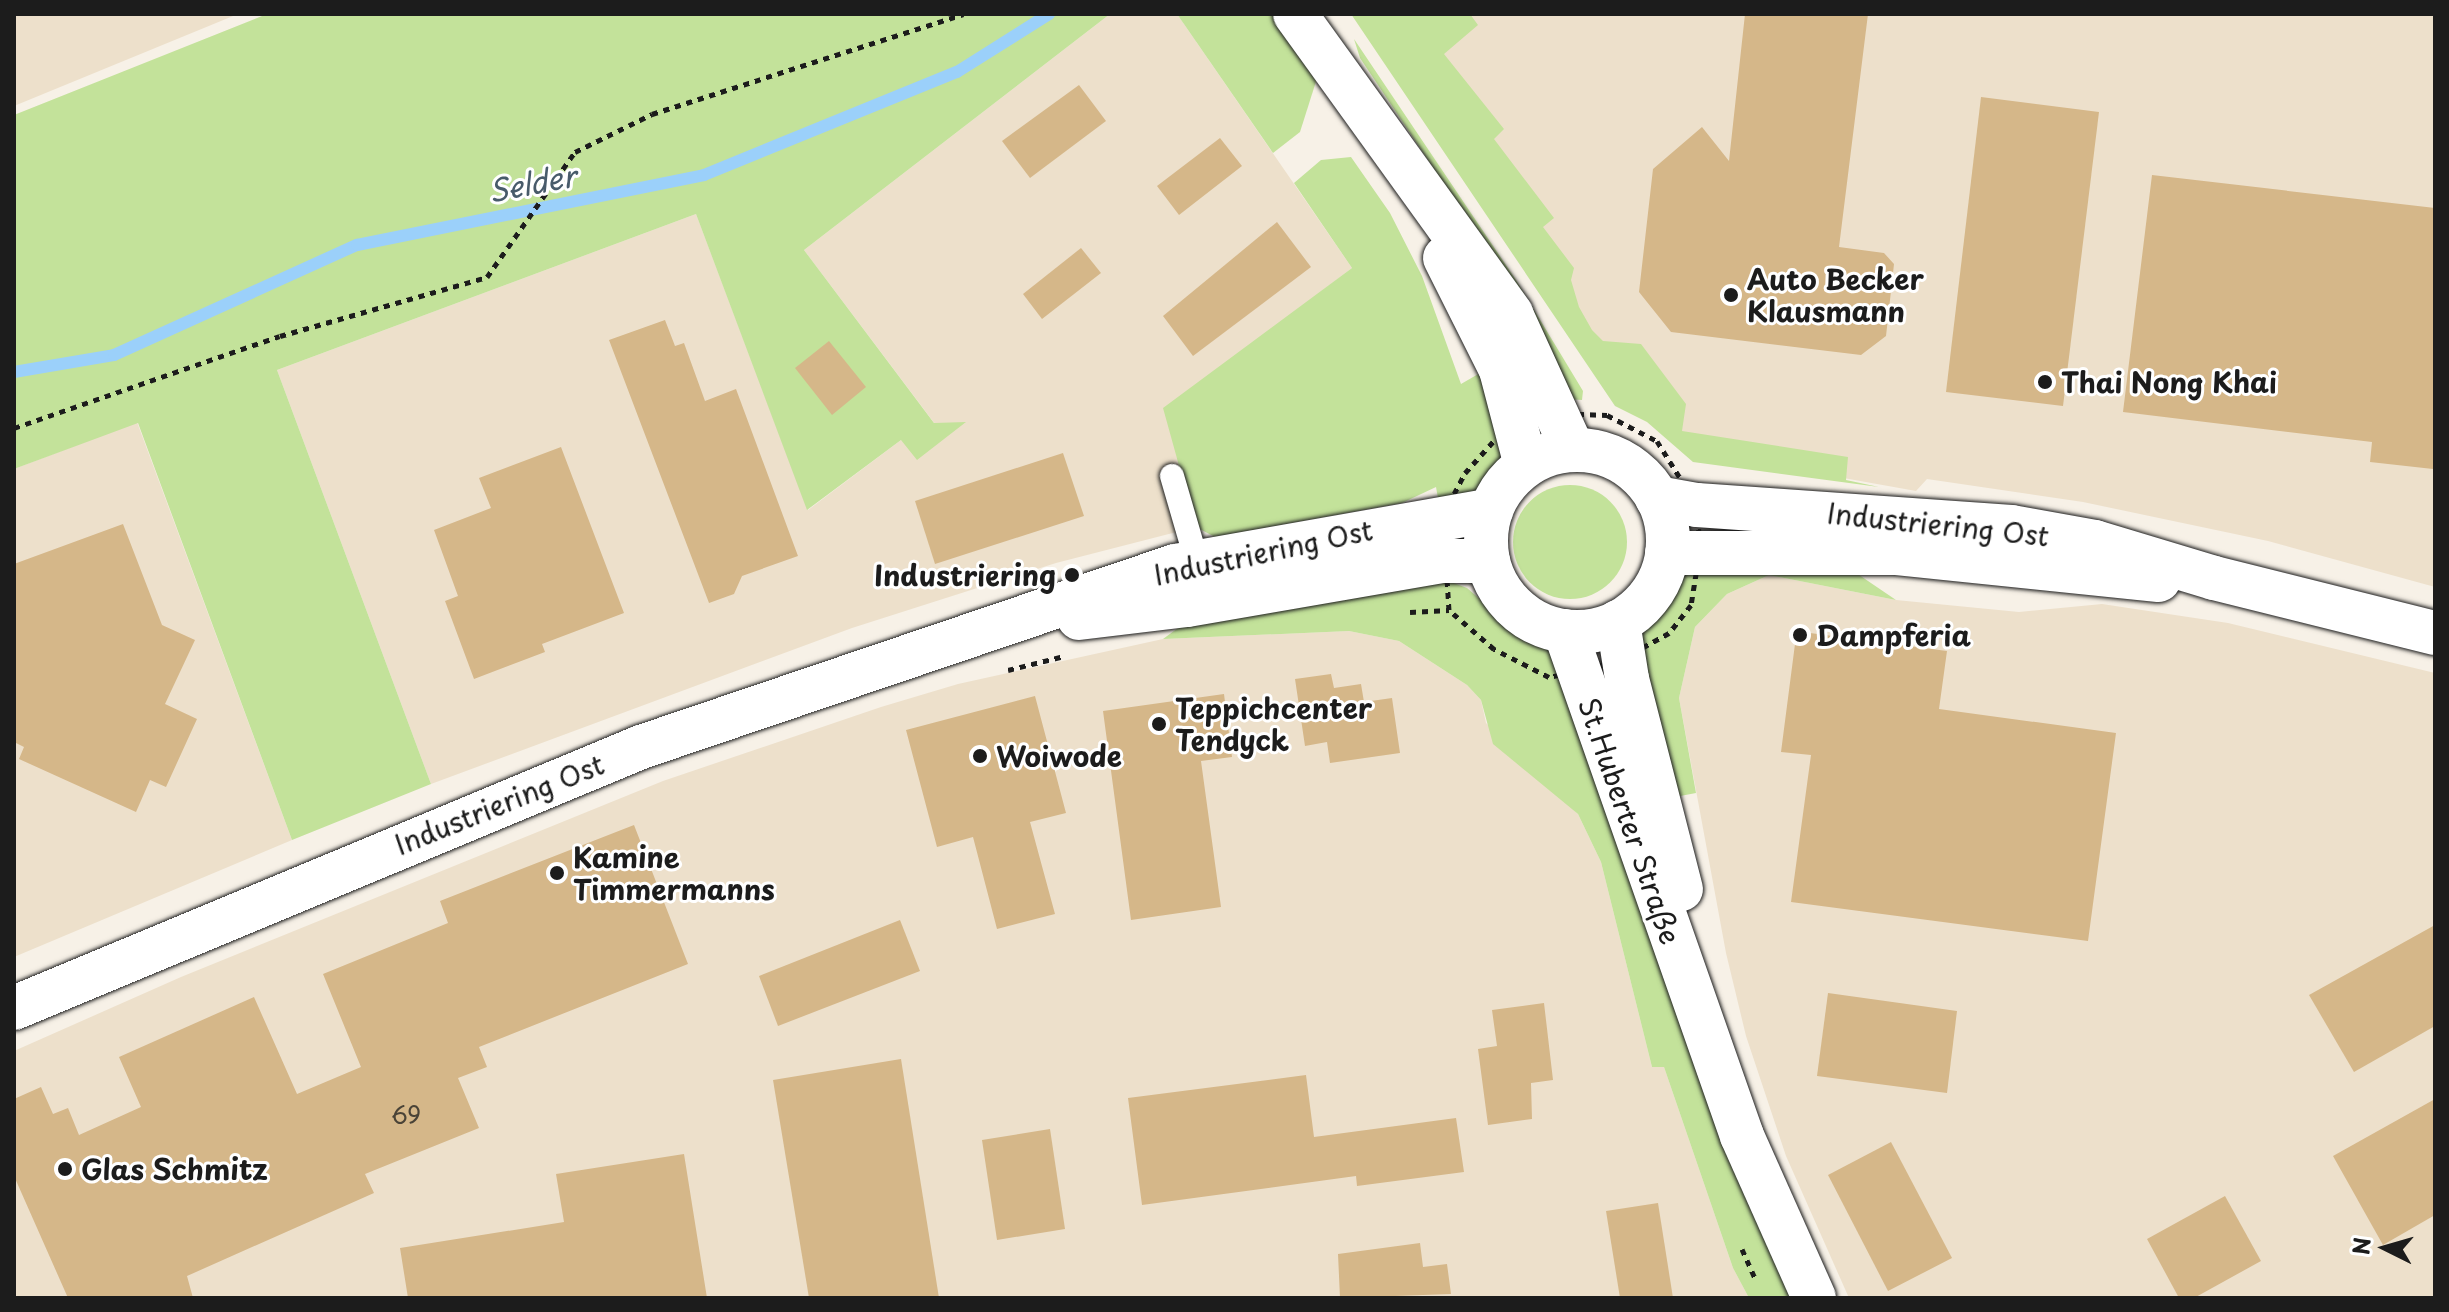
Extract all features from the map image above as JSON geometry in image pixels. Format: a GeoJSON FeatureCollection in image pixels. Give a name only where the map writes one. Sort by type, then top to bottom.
{"type":"FeatureCollection","features":[{"type":"Feature","properties":{"kind":"street"},"geometry":{"type":"LineString","coordinates":[[1295,14],[1511,314],[1573,450]]}},
{"type":"Feature","properties":{"kind":"street"},"geometry":{"type":"LineString","coordinates":[[1386,137],[1501,370],[1526,465]]}},
{"type":"Feature","properties":{"kind":"street"},"geometry":{"type":"LineString","coordinates":[[1573,450],[1613,457],[1638,474],[1668,485],[1664,515],[1682,567],[1651,594],[1635,633],[1565,631],[1524,615],[1508,600],[1488,561],[1491,510],[1511,477],[1526,465],[1573,450]]}},
{"type":"Feature","properties":{"kind":"street","name":"Industriering Ost"},"geometry":{"type":"LineString","coordinates":[[1668,485],[1697,505],[2011,527],[2095,542],[2214,578],[2435,633]]}},
{"type":"Feature","properties":{"kind":"street","name":"Industriering Ost"},"geometry":{"type":"LineString","coordinates":[[14,1008],[641,747],[1197,562],[1491,510]]}},
{"type":"Feature","properties":{"kind":"street","name":"Industriering Ost"},"geometry":{"type":"LineString","coordinates":[[1682,567],[1897,553],[2140,581],[2214,578]]}},
{"type":"Feature","properties":{"kind":"street","name":"Industriering Ost"},"geometry":{"type":"LineString","coordinates":[[994,628],[1187,605],[1443,561],[1488,561]]}},
{"type":"Feature","properties":{"kind":"street","name":"St.Huberter Straße"},"geometry":{"type":"LineString","coordinates":[[1565,631],[1742,1136],[1814,1298]]}},
{"type":"Feature","properties":{"kind":"street","name":"St.Huberter Straße"},"geometry":{"type":"LineString","coordinates":[[1635,633],[1627,679],[1670,835],[1700,981],[1700,1010]]}},
{"type":"Feature","properties":{"kind":"lane"},"geometry":{"type":"LineString","coordinates":[[1172,476],[1197,562]]}},
{"type":"Feature","properties":{"kind":"path"},"geometry":{"type":"LineString","coordinates":[[14,428],[280,336],[487,277],[575,152],[652,114],[963,14]]}},
{"type":"Feature","properties":{"kind":"path"},"geometry":{"type":"LineString","coordinates":[[1607,415],[1657,441],[1668,485]]}},
{"type":"Feature","properties":{"kind":"path"},"geometry":{"type":"LineString","coordinates":[[1635,633],[1669,633],[1691,605],[1682,567]]}},
{"type":"Feature","properties":{"kind":"path"},"geometry":{"type":"LineString","coordinates":[[1403,613],[1449,610]]}},
{"type":"Feature","properties":{"kind":"path"},"geometry":{"type":"LineString","coordinates":[[1002,672],[1080,652]]}},
{"type":"Feature","properties":{"kind":"shaded area"},"geometry":{"type":"Polygon","coordinates":[[[14,14],[238,14],[14,106],[14,14]]]}},
{"type":"Feature","properties":{"kind":"shaded area"},"geometry":{"type":"Polygon","coordinates":[[[1110,14],[1177,14],[1352,268],[1169,407],[1196,527],[1056,563],[852,628],[431,784],[277,370],[696,214],[808,510],[901,440],[965,423],[935,424],[804,250],[1110,14]]]}},
{"type":"Feature","properties":{"kind":"shaded area"},"geometry":{"type":"Polygon","coordinates":[[[1405,14],[2435,14],[2435,587],[2268,541],[2083,502],[1927,479],[1916,491],[1726,457],[1671,441],[1595,345],[1405,14]]]}},
{"type":"Feature","properties":{"kind":"shaded area"},"geometry":{"type":"Polygon","coordinates":[[[137,422],[292,840],[14,957],[14,469],[137,422]]]}},
{"type":"Feature","properties":{"kind":"shaded area"},"geometry":{"type":"Polygon","coordinates":[[[1769,575],[1896,600],[2019,612],[2102,604],[2228,623],[2435,673],[2435,1298],[1849,1298],[1786,1156],[1746,1036],[1726,953],[1679,698],[1695,627],[1727,594],[1769,575]]]}},
{"type":"Feature","properties":{"kind":"shaded area"},"geometry":{"type":"Polygon","coordinates":[[[1349,631],[1399,641],[1467,685],[1481,700],[1486,723],[1578,814],[1601,862],[1652,1067],[1664,1067],[1733,1268],[1749,1298],[14,1298],[14,1051],[181,977],[663,781],[881,707],[958,684],[1163,639],[1349,631]]]}},
{"type":"Feature","properties":{"kind":"green space"},"geometry":{"type":"Polygon","coordinates":[[[267,14],[1110,14],[804,250],[934,423],[966,422],[917,460],[901,440],[807,510],[696,214],[277,370],[431,784],[292,840],[138,423],[14,469],[14,115],[267,14]]]}},
{"type":"Feature","properties":{"kind":"green space"},"geometry":{"type":"Polygon","coordinates":[[[1177,14],[1274,14],[1319,72],[1300,132],[1273,153],[1177,14]]]}},
{"type":"Feature","properties":{"kind":"green space"},"geometry":{"type":"Polygon","coordinates":[[[1351,14],[1470,14],[1478,25],[1444,54],[1504,129],[1494,139],[1554,218],[1543,227],[1574,268],[1571,280],[1579,307],[1592,330],[1603,341],[1641,344],[1686,404],[1682,431],[1848,457],[1846,480],[1879,487],[1693,462],[1647,422],[1615,406],[1351,14]]]}},
{"type":"Feature","properties":{"kind":"green space"},"geometry":{"type":"Polygon","coordinates":[[[1354,39],[1516,280],[1583,391],[1582,400],[1567,399],[1476,232],[1360,58],[1354,39]]]}},
{"type":"Feature","properties":{"kind":"green space"},"geometry":{"type":"Polygon","coordinates":[[[1351,157],[1390,213],[1422,276],[1461,384],[1487,369],[1501,420],[1500,459],[1476,494],[1439,504],[1436,487],[1402,503],[1215,537],[1196,527],[1163,408],[1352,268],[1294,183],[1321,160],[1351,157]]]}},
{"type":"Feature","properties":{"kind":"green space"},"geometry":{"type":"Polygon","coordinates":[[[1570,485],[1592,490],[1610,502],[1622,520],[1627,542],[1622,564],[1610,582],[1592,594],[1570,599],[1548,594],[1530,582],[1518,564],[1513,542],[1518,520],[1530,502],[1548,490],[1570,485]]]}},
{"type":"Feature","properties":{"kind":"green space"},"geometry":{"type":"Polygon","coordinates":[[[1840,562],[1896,600],[1769,575],[1727,594],[1695,627],[1679,698],[1696,793],[1675,797],[1637,638],[1641,624],[1685,572],[1840,562]]]}},
{"type":"Feature","properties":{"kind":"green space"},"geometry":{"type":"Polygon","coordinates":[[[1451,582],[1467,588],[1514,629],[1548,644],[1795,1298],[1749,1298],[1733,1268],[1664,1067],[1652,1067],[1601,862],[1578,814],[1493,744],[1481,700],[1467,685],[1399,641],[1349,631],[1163,639],[1193,617],[1451,582]]]}},
{"type":"Feature","properties":{"kind":"building"},"geometry":{"type":"Polygon","coordinates":[[[1745,14],[1868,14],[1839,247],[1884,253],[1894,264],[1886,336],[1861,355],[1671,332],[1639,292],[1653,169],[1702,127],[1729,161],[1745,14]]]}},
{"type":"Feature","properties":{"kind":"building"},"geometry":{"type":"Polygon","coordinates":[[[1079,85],[1106,121],[1030,178],[1002,141],[1079,85]]]}},
{"type":"Feature","properties":{"kind":"building"},"geometry":{"type":"Polygon","coordinates":[[[1981,97],[2099,112],[2063,406],[1946,392],[1981,97]]]}},
{"type":"Feature","properties":{"kind":"building"},"geometry":{"type":"Polygon","coordinates":[[[1220,138],[1242,166],[1179,215],[1157,186],[1220,138]]]}},
{"type":"Feature","properties":{"kind":"building"},"geometry":{"type":"Polygon","coordinates":[[[2152,175],[2435,208],[2433,469],[2370,462],[2372,442],[2123,412],[2152,175]]]}},
{"type":"Feature","properties":{"kind":"building"},"geometry":{"type":"Polygon","coordinates":[[[1277,222],[1311,267],[1193,356],[1163,316],[1277,222]]]}},
{"type":"Feature","properties":{"kind":"building"},"geometry":{"type":"Polygon","coordinates":[[[1081,248],[1101,273],[1042,319],[1023,294],[1081,248]]]}},
{"type":"Feature","properties":{"kind":"building"},"geometry":{"type":"Polygon","coordinates":[[[665,320],[675,346],[684,343],[705,401],[736,389],[798,556],[742,576],[734,594],[709,603],[609,340],[665,320]]]}},
{"type":"Feature","properties":{"kind":"building"},"geometry":{"type":"Polygon","coordinates":[[[829,341],[866,387],[832,415],[795,368],[829,341]]]}},
{"type":"Feature","properties":{"kind":"building"},"geometry":{"type":"Polygon","coordinates":[[[561,447],[624,613],[542,644],[545,652],[474,679],[445,601],[458,596],[434,530],[491,508],[479,478],[561,447]]]}},
{"type":"Feature","properties":{"kind":"building"},"geometry":{"type":"Polygon","coordinates":[[[1063,453],[1084,516],[935,564],[915,501],[1063,453]]]}},
{"type":"Feature","properties":{"kind":"building"},"geometry":{"type":"Polygon","coordinates":[[[123,524],[162,625],[195,640],[165,704],[197,719],[166,787],[150,780],[136,812],[19,759],[24,747],[14,742],[14,564],[123,524]]]}},
{"type":"Feature","properties":{"kind":"building"},"geometry":{"type":"Polygon","coordinates":[[[1810,633],[1947,651],[1939,709],[2116,733],[2088,941],[1791,902],[1811,755],[1781,752],[1795,644],[1810,633]]]}},
{"type":"Feature","properties":{"kind":"building"},"geometry":{"type":"Polygon","coordinates":[[[1331,674],[1334,688],[1361,684],[1364,702],[1392,698],[1400,753],[1330,763],[1327,742],[1305,746],[1295,679],[1331,674]]]}},
{"type":"Feature","properties":{"kind":"building"},"geometry":{"type":"Polygon","coordinates":[[[1224,694],[1232,757],[1201,761],[1221,907],[1131,920],[1103,711],[1224,694]]]}},
{"type":"Feature","properties":{"kind":"building"},"geometry":{"type":"Polygon","coordinates":[[[1035,696],[1066,813],[1030,822],[1055,914],[997,929],[973,837],[937,847],[906,730],[1035,696]]]}},
{"type":"Feature","properties":{"kind":"building"},"geometry":{"type":"Polygon","coordinates":[[[634,825],[688,964],[479,1047],[487,1067],[458,1078],[479,1128],[365,1174],[374,1193],[187,1276],[193,1298],[68,1298],[14,1176],[14,1099],[41,1087],[53,1114],[68,1108],[79,1135],[141,1107],[119,1057],[254,997],[297,1094],[361,1067],[323,974],[448,923],[440,901],[634,825]]]}},
{"type":"Feature","properties":{"kind":"building"},"geometry":{"type":"Polygon","coordinates":[[[900,920],[920,971],[778,1026],[759,976],[900,920]]]}},
{"type":"Feature","properties":{"kind":"building"},"geometry":{"type":"Polygon","coordinates":[[[2435,925],[2435,1026],[2354,1072],[2309,995],[2435,925]]]}},
{"type":"Feature","properties":{"kind":"building"},"geometry":{"type":"Polygon","coordinates":[[[1828,993],[1957,1011],[1947,1093],[1817,1076],[1828,993]]]}},
{"type":"Feature","properties":{"kind":"building"},"geometry":{"type":"Polygon","coordinates":[[[1544,1003],[1553,1080],[1531,1083],[1532,1119],[1488,1125],[1478,1049],[1497,1046],[1492,1010],[1544,1003]]]}},
{"type":"Feature","properties":{"kind":"building"},"geometry":{"type":"Polygon","coordinates":[[[901,1059],[939,1298],[809,1298],[773,1080],[901,1059]]]}},
{"type":"Feature","properties":{"kind":"building"},"geometry":{"type":"Polygon","coordinates":[[[1306,1075],[1314,1137],[1456,1118],[1464,1172],[1357,1186],[1356,1176],[1142,1205],[1128,1098],[1306,1075]]]}},
{"type":"Feature","properties":{"kind":"building"},"geometry":{"type":"Polygon","coordinates":[[[2435,1099],[2435,1215],[2383,1245],[2333,1156],[2435,1099]]]}},
{"type":"Feature","properties":{"kind":"building"},"geometry":{"type":"Polygon","coordinates":[[[1050,1129],[1065,1229],[997,1240],[982,1140],[1050,1129]]]}},
{"type":"Feature","properties":{"kind":"building"},"geometry":{"type":"Polygon","coordinates":[[[1891,1142],[1952,1258],[1888,1291],[1828,1175],[1891,1142]]]}},
{"type":"Feature","properties":{"kind":"building"},"geometry":{"type":"Polygon","coordinates":[[[684,1154],[707,1298],[408,1298],[400,1248],[564,1222],[556,1174],[684,1154]]]}},
{"type":"Feature","properties":{"kind":"building"},"geometry":{"type":"Polygon","coordinates":[[[2225,1196],[2261,1261],[2194,1298],[2179,1298],[2147,1239],[2225,1196]]]}},
{"type":"Feature","properties":{"kind":"building"},"geometry":{"type":"Polygon","coordinates":[[[1658,1203],[1673,1298],[1620,1298],[1606,1211],[1658,1203]]]}},
{"type":"Feature","properties":{"kind":"building"},"geometry":{"type":"Polygon","coordinates":[[[1420,1243],[1423,1267],[1447,1264],[1451,1294],[1340,1298],[1338,1254],[1420,1243]]]}},
{"type":"Feature","properties":{"kind":"waterway","name":"Selder"},"geometry":{"type":"LineString","coordinates":[[14,372],[114,355],[357,245],[704,175],[957,72],[1049,14]]}},
{"type":"Feature","properties":{"kind":"place","name":"Auto Becker Klausmann"},"geometry":{"type":"Point","coordinates":[1731,295]}},
{"type":"Feature","properties":{"kind":"place","name":"Thai Nong Khai"},"geometry":{"type":"Point","coordinates":[2045,382]}},
{"type":"Feature","properties":{"kind":"place","name":"Industriering"},"geometry":{"type":"Point","coordinates":[1072,575]}},
{"type":"Feature","properties":{"kind":"place","name":"Dampferia"},"geometry":{"type":"Point","coordinates":[1800,635]}},
{"type":"Feature","properties":{"kind":"place","name":"Teppichcenter Tendyck"},"geometry":{"type":"Point","coordinates":[1159,724]}},
{"type":"Feature","properties":{"kind":"place","name":"Woiwode"},"geometry":{"type":"Point","coordinates":[980,756]}},
{"type":"Feature","properties":{"kind":"place","name":"Kamine Timmermanns"},"geometry":{"type":"Point","coordinates":[557,873]}},
{"type":"Feature","properties":{"kind":"place","name":"Glas Schmitz"},"geometry":{"type":"Point","coordinates":[65,1169]}}]}
